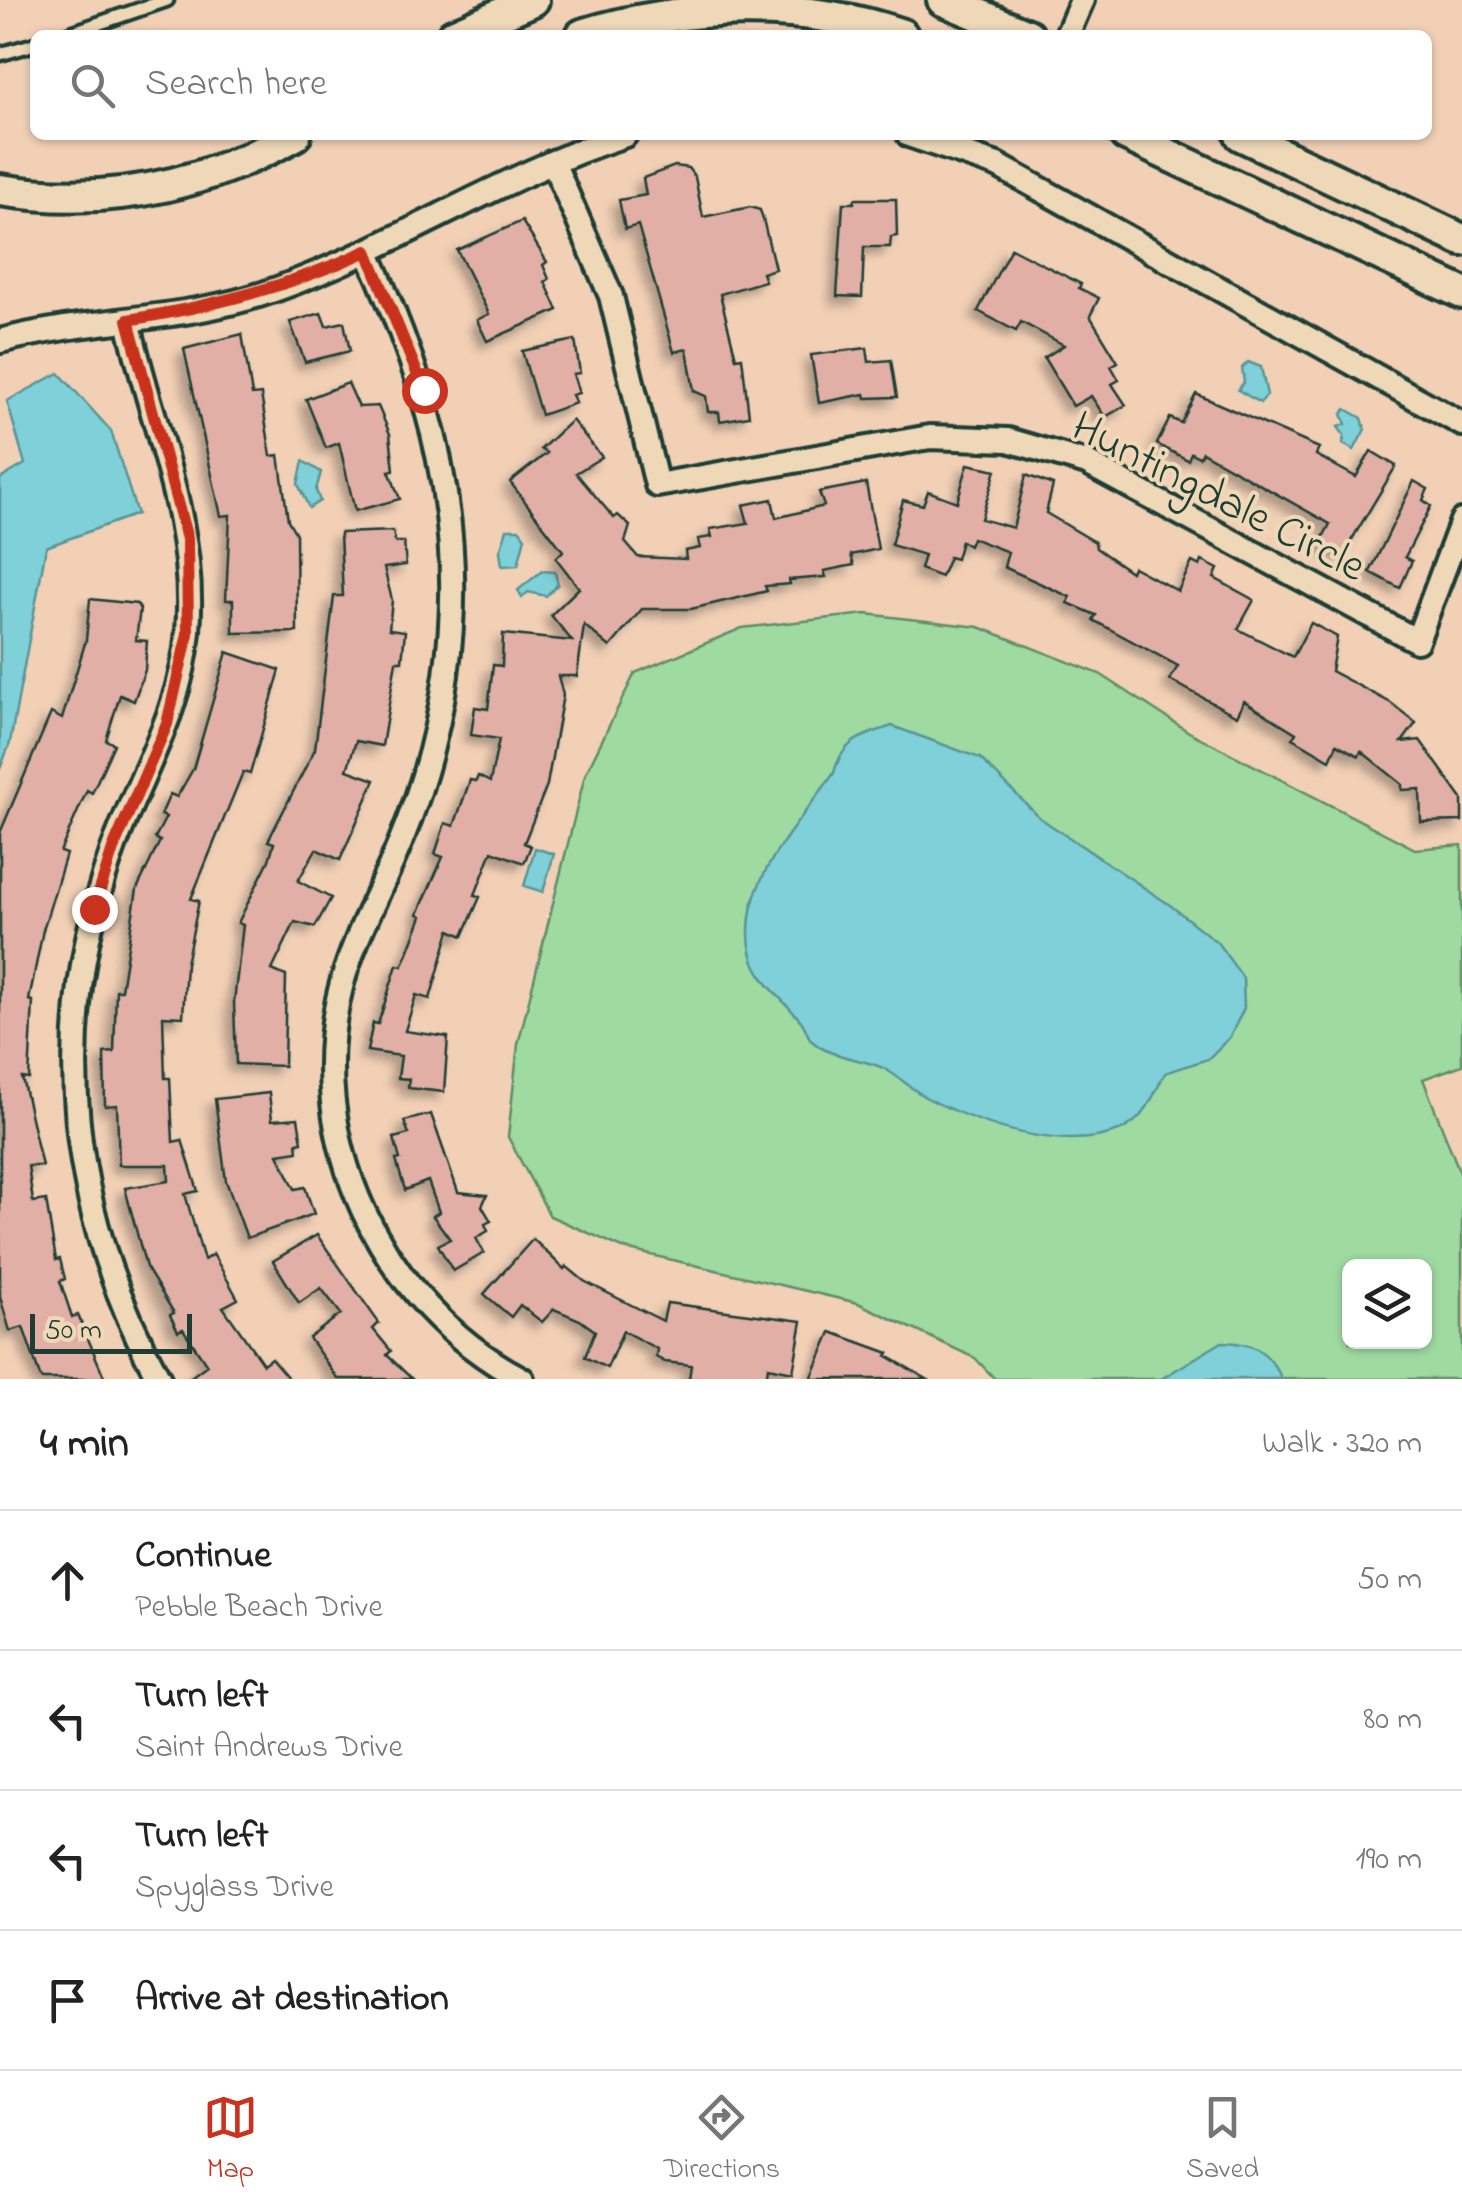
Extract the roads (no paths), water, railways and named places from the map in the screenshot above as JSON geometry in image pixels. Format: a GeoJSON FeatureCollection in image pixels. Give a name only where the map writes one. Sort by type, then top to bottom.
{"type":"FeatureCollection","features":[{"type":"Feature","properties":{"kind":"street"},"geometry":{"type":"LineString","coordinates":[[465,30],[534,0]]}},
{"type":"Feature","properties":{"kind":"street"},"geometry":{"type":"LineString","coordinates":[[944,0],[1016,30]]}},
{"type":"Feature","properties":{"kind":"street"},"geometry":{"type":"LineString","coordinates":[[1069,30],[1082,0]]}},
{"type":"Feature","properties":{"kind":"street"},"geometry":{"type":"LineString","coordinates":[[603,30],[656,17],[721,10],[802,14],[878,30]]}},
{"type":"Feature","properties":{"kind":"street"},"geometry":{"type":"LineString","coordinates":[[0,190],[63,198],[158,190],[210,175],[284,140]]}},
{"type":"Feature","properties":{"kind":"street"},"geometry":{"type":"LineString","coordinates":[[0,341],[220,306],[272,291],[367,251],[553,162],[611,140]]}},
{"type":"Feature","properties":{"kind":"street"},"geometry":{"type":"LineString","coordinates":[[924,140],[997,165],[1462,424]]}},
{"type":"Feature","properties":{"kind":"street"},"geometry":{"type":"LineString","coordinates":[[1137,140],[1462,293]]}},
{"type":"Feature","properties":{"kind":"street"},"geometry":{"type":"LineString","coordinates":[[1252,140],[1462,240]]}},
{"type":"Feature","properties":{"kind":"street","name":"Huntingdale Circle"},"geometry":{"type":"LineString","coordinates":[[553,162],[610,296],[657,486],[930,437],[1008,440],[1087,463],[1417,642],[1462,521]]}},
{"type":"Feature","properties":{"kind":"street"},"geometry":{"type":"LineString","coordinates":[[367,251],[404,330],[438,448],[448,510],[451,618],[442,694],[420,790],[341,986],[332,1056],[334,1108],[354,1190],[394,1266],[446,1327],[522,1379]]}},
{"type":"Feature","properties":{"kind":"street"},"geometry":{"type":"LineString","coordinates":[[128,320],[187,539],[188,634],[167,724],[113,849],[94,909],[80,979],[73,1067],[82,1172],[96,1235],[134,1334],[159,1379]]}},
{"type":"Feature","properties":{"kind":"lane"},"geometry":{"type":"LineString","coordinates":[[79,30],[166,0]]}},
{"type":"Feature","properties":{"kind":"lane"},"geometry":{"type":"LineString","coordinates":[[0,54],[30,45]]}},
{"type":"Feature","properties":{"kind":"water"},"geometry":{"type":"Polygon","coordinates":[[[1248,362],[1261,367],[1267,395],[1260,403],[1238,390],[1244,382],[1242,368],[1248,362]]]}},
{"type":"Feature","properties":{"kind":"water"},"geometry":{"type":"Polygon","coordinates":[[[59,373],[111,431],[137,514],[46,547],[10,743],[0,769],[0,479],[25,464],[7,401],[59,373]]]}},
{"type":"Feature","properties":{"kind":"water"},"geometry":{"type":"Polygon","coordinates":[[[1346,409],[1362,418],[1365,429],[1354,450],[1343,444],[1344,435],[1338,427],[1346,424],[1342,414],[1346,409]]]}},
{"type":"Feature","properties":{"kind":"water"},"geometry":{"type":"Polygon","coordinates":[[[303,461],[321,472],[316,490],[320,501],[309,508],[298,484],[303,461]]]}},
{"type":"Feature","properties":{"kind":"water"},"geometry":{"type":"Polygon","coordinates":[[[507,529],[519,529],[525,537],[518,565],[502,566],[500,551],[507,529]]]}},
{"type":"Feature","properties":{"kind":"water"},"geometry":{"type":"Polygon","coordinates":[[[542,571],[555,572],[558,584],[546,596],[528,592],[522,598],[518,590],[542,571]]]}},
{"type":"Feature","properties":{"kind":"water"},"geometry":{"type":"Polygon","coordinates":[[[892,726],[980,758],[1040,818],[1170,905],[1217,942],[1243,978],[1244,1008],[1230,1037],[1208,1059],[1165,1073],[1147,1107],[1128,1126],[1096,1137],[1072,1139],[1021,1133],[971,1118],[927,1098],[883,1068],[819,1047],[755,965],[750,917],[754,898],[772,860],[834,773],[848,746],[892,726]]]}},
{"type":"Feature","properties":{"kind":"water"},"geometry":{"type":"Polygon","coordinates":[[[535,848],[554,854],[543,892],[524,886],[535,848]]]}},
{"type":"Feature","properties":{"kind":"water"},"geometry":{"type":"Polygon","coordinates":[[[1222,1342],[1259,1350],[1282,1379],[1161,1379],[1222,1342]]]}}]}
